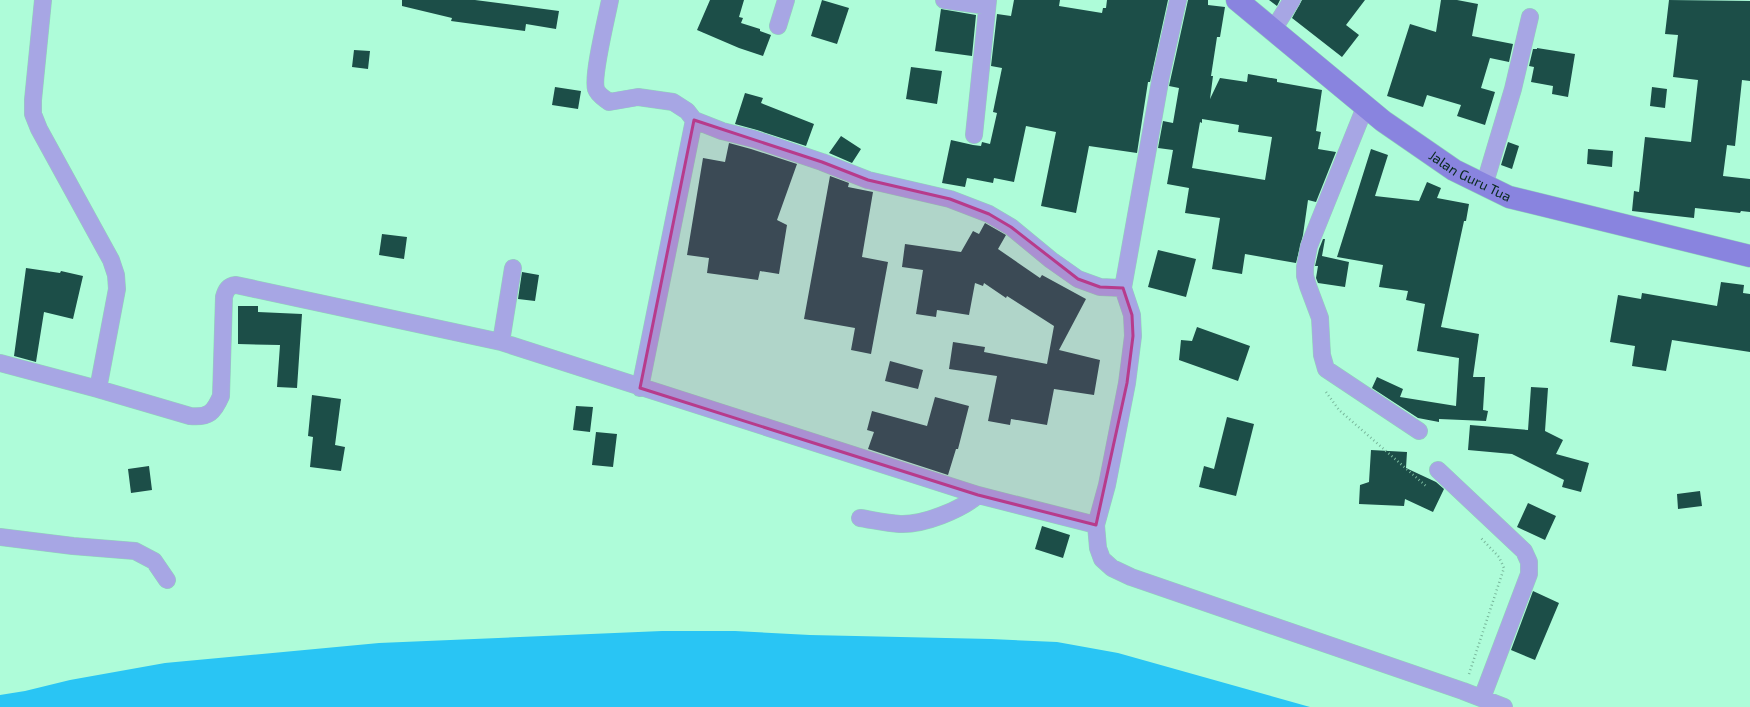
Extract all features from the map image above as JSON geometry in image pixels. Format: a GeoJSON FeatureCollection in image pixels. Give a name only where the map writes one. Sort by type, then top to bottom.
{"type":"FeatureCollection","features":[{"type":"Feature","properties":{"kind":"main road","name":"Jalan Guru Tua"},"geometry":{"type":"LineString","coordinates":[[1237,0],[1383,122],[1454,170],[1484,186],[1509,197],[1750,256]]}},
{"type":"Feature","properties":{"kind":"street"},"geometry":{"type":"LineString","coordinates":[[43,0],[33,100],[33,114],[39,129],[110,260],[116,275],[117,289],[98,389]]}},
{"type":"Feature","properties":{"kind":"street"},"geometry":{"type":"LineString","coordinates":[[610,0],[596,70],[596,88],[599,95],[609,102],[638,97],[674,102],[687,111],[694,120],[722,131],[754,139],[822,162],[868,180],[950,199],[989,214],[1012,227],[1051,260],[1078,279],[1100,287],[1123,288]]}},
{"type":"Feature","properties":{"kind":"street"},"geometry":{"type":"LineString","coordinates":[[778,26],[786,0]]}},
{"type":"Feature","properties":{"kind":"street"},"geometry":{"type":"LineString","coordinates":[[944,0],[988,3],[974,135]]}},
{"type":"Feature","properties":{"kind":"street"},"geometry":{"type":"LineString","coordinates":[[1178,0],[1160,76],[1123,288],[1132,315],[1134,336],[1123,406],[1107,485],[1096,525],[1098,548],[1102,559],[1112,568],[1130,577],[1463,691],[1504,707]]}},
{"type":"Feature","properties":{"kind":"street"},"geometry":{"type":"LineString","coordinates":[[1272,30],[1292,0]]}},
{"type":"Feature","properties":{"kind":"street"},"geometry":{"type":"LineString","coordinates":[[1484,186],[1513,89],[1530,16]]}},
{"type":"Feature","properties":{"kind":"street"},"geometry":{"type":"LineString","coordinates":[[1365,107],[1309,246],[1305,276],[1320,318],[1322,355],[1326,369],[1419,431]]}},
{"type":"Feature","properties":{"kind":"street"},"geometry":{"type":"LineString","coordinates":[[640,388],[694,120]]}},
{"type":"Feature","properties":{"kind":"street"},"geometry":{"type":"LineString","coordinates":[[501,342],[513,268]]}},
{"type":"Feature","properties":{"kind":"street"},"geometry":{"type":"LineString","coordinates":[[0,363],[98,389],[190,416],[202,417],[215,410],[221,396],[224,297],[226,290],[231,286],[236,285],[501,342],[640,388],[978,495],[1096,525]]}},
{"type":"Feature","properties":{"kind":"street"},"geometry":{"type":"LineString","coordinates":[[1438,470],[1524,551],[1528,562],[1529,574],[1482,698]]}},
{"type":"Feature","properties":{"kind":"street"},"geometry":{"type":"LineString","coordinates":[[860,518],[902,524],[932,519],[971,502],[978,495]]}},
{"type":"Feature","properties":{"kind":"street"},"geometry":{"type":"LineString","coordinates":[[0,537],[73,546],[135,551],[154,561],[167,580]]}},
{"type":"Feature","properties":{"kind":"path"},"geometry":{"type":"LineString","coordinates":[[1326,369],[1323,389],[1339,410],[1429,489]]}},
{"type":"Feature","properties":{"kind":"path"},"geometry":{"type":"LineString","coordinates":[[1463,691],[1482,638],[1504,568],[1499,557],[1479,536]]}},
{"type":"Feature","properties":{"kind":"highlighted area"},"geometry":{"type":"Polygon","coordinates":[[[694,120],[822,162],[868,180],[950,199],[989,214],[1011,227],[1078,279],[1100,287],[1123,288],[1132,315],[1133,336],[1127,383],[1096,525],[978,495],[640,388],[694,120]]]}},
{"type":"Feature","properties":{"kind":"water"},"geometry":{"type":"Polygon","coordinates":[[[662,631],[735,631],[810,635],[1057,642],[1118,653],[1310,707],[0,707],[0,695],[25,691],[70,680],[165,663],[379,643],[662,631]]]}},
{"type":"Feature","properties":{"kind":"building"},"geometry":{"type":"Polygon","coordinates":[[[402,0],[475,0],[559,11],[556,29],[526,24],[525,31],[451,21],[452,18],[402,6],[402,0]]]}},
{"type":"Feature","properties":{"kind":"building"},"geometry":{"type":"Polygon","coordinates":[[[710,0],[744,0],[739,17],[743,18],[741,23],[760,29],[760,31],[771,35],[763,56],[739,48],[697,30],[710,0]]]}},
{"type":"Feature","properties":{"kind":"building"},"geometry":{"type":"Polygon","coordinates":[[[822,0],[849,8],[837,44],[811,36],[822,0]]]}},
{"type":"Feature","properties":{"kind":"building"},"geometry":{"type":"Polygon","coordinates":[[[1014,0],[1060,0],[1059,6],[1102,13],[1103,8],[1106,8],[1107,0],[1168,0],[1150,82],[1148,82],[1137,153],[1089,146],[1076,213],[1041,206],[1056,132],[1026,126],[1014,182],[994,178],[993,183],[967,178],[965,187],[942,183],[951,140],[981,146],[982,142],[990,144],[997,113],[993,112],[1002,68],[991,66],[997,14],[1011,16],[1014,0]]]}},
{"type":"Feature","properties":{"kind":"building"},"geometry":{"type":"Polygon","coordinates":[[[1188,0],[1208,0],[1208,5],[1225,7],[1220,37],[1217,37],[1211,76],[1213,76],[1210,99],[1220,78],[1247,82],[1248,74],[1277,79],[1277,82],[1322,90],[1316,131],[1321,132],[1318,149],[1336,152],[1316,202],[1308,200],[1303,235],[1296,263],[1245,254],[1242,274],[1212,269],[1220,218],[1185,213],[1189,188],[1167,184],[1173,150],[1158,148],[1163,121],[1173,123],[1179,88],[1169,86],[1188,0]],[[1202,119],[1202,123],[1200,122],[1192,168],[1265,180],[1272,137],[1238,132],[1239,125],[1202,119]]]}},
{"type":"Feature","properties":{"kind":"building"},"geometry":{"type":"Polygon","coordinates":[[[1269,0],[1280,0],[1277,6],[1269,0]]]}},
{"type":"Feature","properties":{"kind":"building"},"geometry":{"type":"Polygon","coordinates":[[[1302,0],[1365,0],[1346,25],[1359,35],[1342,57],[1292,18],[1302,0]]]}},
{"type":"Feature","properties":{"kind":"building"},"geometry":{"type":"Polygon","coordinates":[[[1441,0],[1457,0],[1478,4],[1472,36],[1513,44],[1509,62],[1490,58],[1481,88],[1495,92],[1485,125],[1457,116],[1461,105],[1427,95],[1423,107],[1387,96],[1410,24],[1436,32],[1441,0]]]}},
{"type":"Feature","properties":{"kind":"building"},"geometry":{"type":"Polygon","coordinates":[[[1669,0],[1750,1],[1750,81],[1742,80],[1735,146],[1727,145],[1723,176],[1750,179],[1750,212],[1741,211],[1740,213],[1695,208],[1694,218],[1632,211],[1634,191],[1639,192],[1645,137],[1691,142],[1698,80],[1673,77],[1678,35],[1665,34],[1669,0]]]}},
{"type":"Feature","properties":{"kind":"building"},"geometry":{"type":"Polygon","coordinates":[[[941,9],[976,15],[972,56],[935,51],[941,9]]]}},
{"type":"Feature","properties":{"kind":"building"},"geometry":{"type":"Polygon","coordinates":[[[1537,48],[1575,54],[1568,97],[1552,94],[1553,86],[1531,82],[1534,67],[1529,66],[1533,49],[1537,48]]]}},
{"type":"Feature","properties":{"kind":"building"},"geometry":{"type":"Polygon","coordinates":[[[354,50],[370,51],[368,69],[352,67],[354,50]]]}},
{"type":"Feature","properties":{"kind":"building"},"geometry":{"type":"Polygon","coordinates":[[[911,67],[942,71],[937,104],[906,99],[911,67]]]}},
{"type":"Feature","properties":{"kind":"building"},"geometry":{"type":"Polygon","coordinates":[[[555,87],[581,91],[578,109],[552,105],[555,87]]]}},
{"type":"Feature","properties":{"kind":"building"},"geometry":{"type":"Polygon","coordinates":[[[1652,87],[1667,89],[1665,108],[1650,106],[1652,87]]]}},
{"type":"Feature","properties":{"kind":"building"},"geometry":{"type":"Polygon","coordinates":[[[745,93],[763,98],[761,103],[814,124],[806,146],[735,124],[745,93]]]}},
{"type":"Feature","properties":{"kind":"building"},"geometry":{"type":"Polygon","coordinates":[[[841,136],[861,149],[852,163],[829,153],[841,136]]]}},
{"type":"Feature","properties":{"kind":"building"},"geometry":{"type":"Polygon","coordinates":[[[1508,142],[1519,146],[1512,169],[1501,165],[1508,142]]]}},
{"type":"Feature","properties":{"kind":"building"},"geometry":{"type":"Polygon","coordinates":[[[729,143],[797,164],[777,220],[787,225],[779,274],[760,271],[758,280],[707,273],[709,258],[687,255],[703,158],[725,162],[729,143]]]}},
{"type":"Feature","properties":{"kind":"building"},"geometry":{"type":"Polygon","coordinates":[[[1371,149],[1388,155],[1375,196],[1419,201],[1427,182],[1441,188],[1437,198],[1469,204],[1441,327],[1479,334],[1473,377],[1485,377],[1483,410],[1488,411],[1486,421],[1439,419],[1439,422],[1418,418],[1372,388],[1377,377],[1403,389],[1400,397],[1456,406],[1459,358],[1417,351],[1425,304],[1406,300],[1408,291],[1379,287],[1383,265],[1337,257],[1371,149]]]}},
{"type":"Feature","properties":{"kind":"building"},"geometry":{"type":"Polygon","coordinates":[[[1588,149],[1613,151],[1612,167],[1587,164],[1588,149]]]}},
{"type":"Feature","properties":{"kind":"building"},"geometry":{"type":"Polygon","coordinates":[[[830,176],[849,183],[848,187],[873,192],[862,257],[888,262],[871,354],[851,350],[855,328],[804,319],[830,176]]]}},
{"type":"Feature","properties":{"kind":"building"},"geometry":{"type":"Polygon","coordinates":[[[985,223],[1006,235],[998,249],[1040,278],[1042,275],[1086,299],[1059,350],[1100,360],[1094,395],[1054,389],[1047,425],[1011,419],[1010,425],[988,421],[997,376],[949,369],[953,342],[985,347],[984,352],[1047,364],[1054,326],[1007,296],[1006,298],[984,283],[983,286],[975,283],[969,315],[937,310],[936,317],[916,314],[923,270],[902,267],[905,244],[961,252],[973,231],[979,234],[985,223]]]}},
{"type":"Feature","properties":{"kind":"building"},"geometry":{"type":"Polygon","coordinates":[[[382,234],[407,237],[404,259],[379,255],[382,234]]]}},
{"type":"Feature","properties":{"kind":"building"},"geometry":{"type":"Polygon","coordinates":[[[1323,239],[1325,239],[1322,256],[1349,262],[1345,287],[1318,283],[1316,278],[1318,266],[1315,266],[1323,239]]]}},
{"type":"Feature","properties":{"kind":"building"},"geometry":{"type":"Polygon","coordinates":[[[1158,250],[1196,259],[1186,297],[1148,287],[1158,250]]]}},
{"type":"Feature","properties":{"kind":"building"},"geometry":{"type":"Polygon","coordinates":[[[26,268],[60,273],[61,271],[83,276],[73,319],[44,312],[36,362],[14,356],[26,268]]]}},
{"type":"Feature","properties":{"kind":"building"},"geometry":{"type":"Polygon","coordinates":[[[522,272],[539,275],[535,301],[518,299],[522,272]]]}},
{"type":"Feature","properties":{"kind":"building"},"geometry":{"type":"Polygon","coordinates":[[[1721,282],[1744,285],[1743,293],[1750,294],[1750,352],[1672,340],[1666,371],[1632,366],[1635,346],[1610,342],[1618,295],[1641,299],[1642,293],[1717,306],[1721,282]]]}},
{"type":"Feature","properties":{"kind":"building"},"geometry":{"type":"Polygon","coordinates":[[[238,306],[258,306],[258,312],[302,314],[297,388],[277,387],[280,345],[238,344],[238,306]]]}},
{"type":"Feature","properties":{"kind":"building"},"geometry":{"type":"Polygon","coordinates":[[[1197,327],[1250,346],[1238,381],[1179,360],[1181,340],[1192,341],[1197,327]]]}},
{"type":"Feature","properties":{"kind":"building"},"geometry":{"type":"Polygon","coordinates":[[[890,361],[923,370],[918,389],[885,381],[890,361]]]}},
{"type":"Feature","properties":{"kind":"building"},"geometry":{"type":"Polygon","coordinates":[[[1531,387],[1548,388],[1545,431],[1563,440],[1556,454],[1589,463],[1581,492],[1562,487],[1564,480],[1512,454],[1468,450],[1470,425],[1528,430],[1531,387]]]}},
{"type":"Feature","properties":{"kind":"building"},"geometry":{"type":"Polygon","coordinates":[[[312,395],[341,399],[335,445],[345,447],[341,471],[310,467],[313,437],[308,436],[312,395]]]}},
{"type":"Feature","properties":{"kind":"building"},"geometry":{"type":"Polygon","coordinates":[[[935,397],[969,406],[958,449],[956,449],[948,475],[868,449],[874,432],[867,430],[872,411],[927,426],[935,397]]]}},
{"type":"Feature","properties":{"kind":"building"},"geometry":{"type":"Polygon","coordinates":[[[576,406],[593,407],[590,432],[573,430],[576,406]]]}},
{"type":"Feature","properties":{"kind":"building"},"geometry":{"type":"Polygon","coordinates":[[[1227,417],[1254,424],[1236,496],[1199,487],[1204,466],[1214,469],[1227,417]]]}},
{"type":"Feature","properties":{"kind":"building"},"geometry":{"type":"Polygon","coordinates":[[[596,432],[617,434],[613,467],[592,465],[596,432]]]}},
{"type":"Feature","properties":{"kind":"building"},"geometry":{"type":"Polygon","coordinates":[[[1371,450],[1407,452],[1406,468],[1436,482],[1444,489],[1433,512],[1405,499],[1404,506],[1359,504],[1360,485],[1369,482],[1371,450]]]}},
{"type":"Feature","properties":{"kind":"building"},"geometry":{"type":"Polygon","coordinates":[[[149,466],[152,490],[131,493],[128,469],[149,466]]]}},
{"type":"Feature","properties":{"kind":"building"},"geometry":{"type":"Polygon","coordinates":[[[1700,491],[1702,506],[1678,509],[1677,494],[1700,491]]]}},
{"type":"Feature","properties":{"kind":"building"},"geometry":{"type":"Polygon","coordinates":[[[1528,503],[1556,516],[1545,540],[1517,527],[1528,503]]]}},
{"type":"Feature","properties":{"kind":"building"},"geometry":{"type":"Polygon","coordinates":[[[1042,526],[1070,535],[1063,558],[1035,549],[1042,526]]]}},
{"type":"Feature","properties":{"kind":"building"},"geometry":{"type":"Polygon","coordinates":[[[1533,591],[1559,603],[1535,660],[1511,650],[1533,591]]]}}]}
